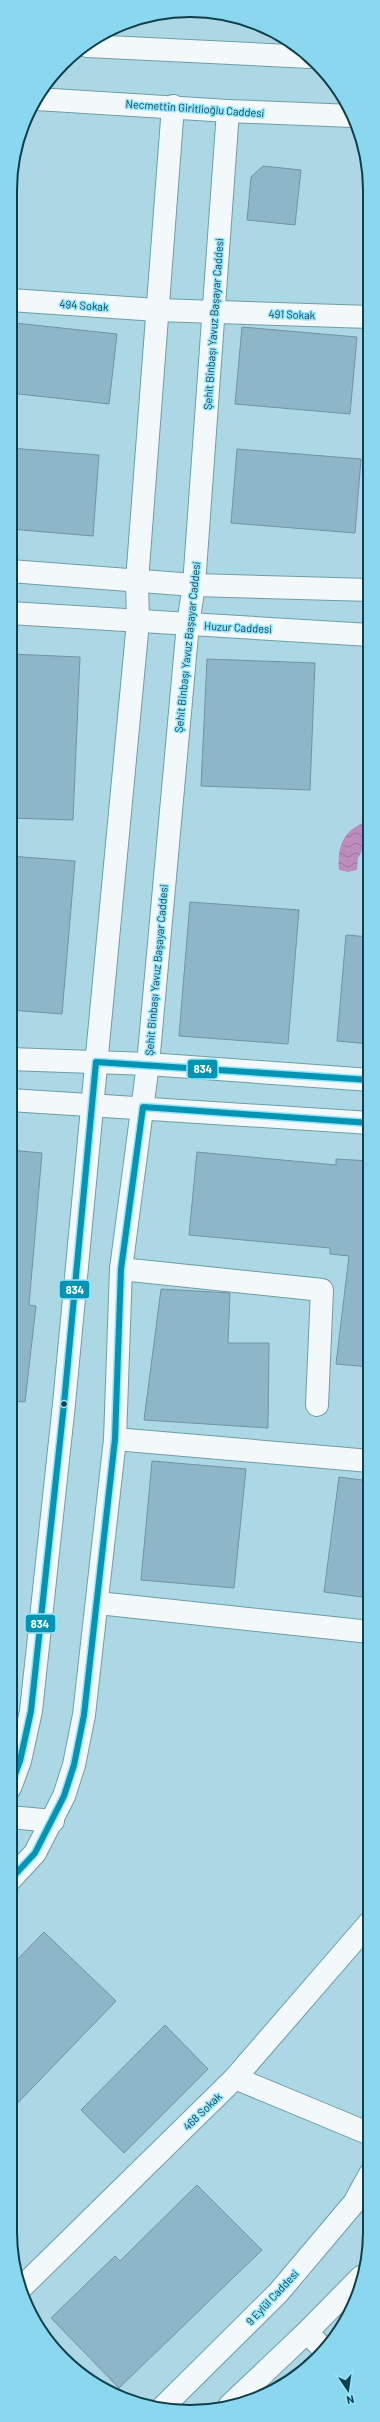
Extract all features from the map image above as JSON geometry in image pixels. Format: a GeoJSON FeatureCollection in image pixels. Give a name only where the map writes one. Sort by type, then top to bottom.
{"type":"FeatureCollection","features":[{"type":"Feature","properties":{"kind":"street"},"geometry":{"type":"LineString","coordinates":[[94,46],[299,56]]}},
{"type":"Feature","properties":{"kind":"street","name":"Necmettin Giritlioğlu Caddesi"},"geometry":{"type":"LineString","coordinates":[[42,99],[173,106],[228,111],[346,116]]}},
{"type":"Feature","properties":{"kind":"street"},"geometry":{"type":"LineString","coordinates":[[17,1769],[31,1711],[92,1104],[138,622],[137,582],[173,106]]}},
{"type":"Feature","properties":{"kind":"street","name":"Şehit Binbaşı Yavuz Başayar Caddesi"},"geometry":{"type":"LineString","coordinates":[[17,1872],[35,1853],[53,1821],[74,1765],[84,1715],[98,1603],[116,1439],[121,1269],[148,1064],[188,624],[194,585],[215,310],[228,111]]}},
{"type":"Feature","properties":{"kind":"street","name":"494 Sokak"},"geometry":{"type":"LineString","coordinates":[[17,300],[157,310],[215,310]]}},
{"type":"Feature","properties":{"kind":"street","name":"491 Sokak"},"geometry":{"type":"LineString","coordinates":[[215,310],[363,317]]}},
{"type":"Feature","properties":{"kind":"street"},"geometry":{"type":"LineString","coordinates":[[17,572],[137,582],[194,585],[363,590]]}},
{"type":"Feature","properties":{"kind":"street","name":"Huzur Caddesi"},"geometry":{"type":"LineString","coordinates":[[17,613],[363,635]]}},
{"type":"Feature","properties":{"kind":"street"},"geometry":{"type":"LineString","coordinates":[[17,1059],[148,1064],[363,1079]]}},
{"type":"Feature","properties":{"kind":"street"},"geometry":{"type":"LineString","coordinates":[[17,1100],[143,1106],[363,1122]]}},
{"type":"Feature","properties":{"kind":"street"},"geometry":{"type":"LineString","coordinates":[[121,1269],[322,1290],[317,1405]]}},
{"type":"Feature","properties":{"kind":"street"},"geometry":{"type":"LineString","coordinates":[[116,1439],[363,1459]]}},
{"type":"Feature","properties":{"kind":"street"},"geometry":{"type":"LineString","coordinates":[[98,1603],[363,1631]]}},
{"type":"Feature","properties":{"kind":"street"},"geometry":{"type":"LineString","coordinates":[[17,1818],[53,1821]]}},
{"type":"Feature","properties":{"kind":"street","name":"468 Sokak"},"geometry":{"type":"LineString","coordinates":[[25,2284],[235,2078],[363,1930]]}},
{"type":"Feature","properties":{"kind":"street"},"geometry":{"type":"LineString","coordinates":[[235,2078],[363,2131]]}},
{"type":"Feature","properties":{"kind":"street","name":"9 Eylül Caddesi"},"geometry":{"type":"LineString","coordinates":[[166,2404],[278,2293],[354,2203],[363,2187]]}},
{"type":"Feature","properties":{"kind":"street"},"geometry":{"type":"LineString","coordinates":[[237,2398],[307,2332],[355,2283]]}},
{"type":"Feature","properties":{"kind":"street"},"geometry":{"type":"LineString","coordinates":[[307,2332],[320,2346]]}},
{"type":"Feature","properties":{"kind":"water"},"geometry":{"type":"Polygon","coordinates":[[[363,823],[363,849],[358,858],[357,870],[348,872],[339,870],[339,852],[341,845],[348,833],[363,823]]]}},
{"type":"Feature","properties":{"kind":"building"},"geometry":{"type":"Polygon","coordinates":[[[263,166],[301,170],[295,225],[247,220],[251,177],[263,166]]]}},
{"type":"Feature","properties":{"kind":"building"},"geometry":{"type":"Polygon","coordinates":[[[17,323],[117,334],[109,404],[17,394],[17,323]]]}},
{"type":"Feature","properties":{"kind":"building"},"geometry":{"type":"Polygon","coordinates":[[[242,327],[357,337],[350,414],[235,404],[242,327]]]}},
{"type":"Feature","properties":{"kind":"building"},"geometry":{"type":"Polygon","coordinates":[[[17,449],[99,455],[93,536],[17,530],[17,449]]]}},
{"type":"Feature","properties":{"kind":"building"},"geometry":{"type":"Polygon","coordinates":[[[237,449],[361,459],[355,533],[231,523],[237,449]]]}},
{"type":"Feature","properties":{"kind":"building"},"geometry":{"type":"Polygon","coordinates":[[[17,654],[80,657],[73,820],[17,818],[17,654]]]}},
{"type":"Feature","properties":{"kind":"building"},"geometry":{"type":"Polygon","coordinates":[[[207,659],[315,663],[310,790],[201,786],[207,659]]]}},
{"type":"Feature","properties":{"kind":"building"},"geometry":{"type":"Polygon","coordinates":[[[17,857],[75,861],[62,1014],[17,1011],[17,857]]]}},
{"type":"Feature","properties":{"kind":"building"},"geometry":{"type":"Polygon","coordinates":[[[190,902],[299,910],[288,1044],[179,1036],[190,902]]]}},
{"type":"Feature","properties":{"kind":"building"},"geometry":{"type":"Polygon","coordinates":[[[346,935],[363,936],[363,1043],[337,1041],[346,935]]]}},
{"type":"Feature","properties":{"kind":"building"},"geometry":{"type":"Polygon","coordinates":[[[17,1151],[42,1153],[29,1305],[36,1306],[25,1402],[17,1401],[17,1151]]]}},
{"type":"Feature","properties":{"kind":"building"},"geometry":{"type":"Polygon","coordinates":[[[197,1152],[336,1165],[336,1159],[363,1161],[363,1366],[336,1364],[349,1256],[330,1254],[330,1248],[189,1235],[197,1152]]]}},
{"type":"Feature","properties":{"kind":"building"},"geometry":{"type":"Polygon","coordinates":[[[161,1289],[230,1293],[228,1343],[269,1343],[268,1428],[144,1420],[161,1289]]]}},
{"type":"Feature","properties":{"kind":"building"},"geometry":{"type":"Polygon","coordinates":[[[152,1461],[246,1469],[234,1588],[141,1580],[152,1461]]]}},
{"type":"Feature","properties":{"kind":"building"},"geometry":{"type":"Polygon","coordinates":[[[339,1477],[363,1480],[363,1597],[324,1592],[339,1477]]]}},
{"type":"Feature","properties":{"kind":"building"},"geometry":{"type":"Polygon","coordinates":[[[44,1932],[116,2001],[17,2104],[17,1960],[44,1932]]]}},
{"type":"Feature","properties":{"kind":"building"},"geometry":{"type":"Polygon","coordinates":[[[165,2025],[208,2069],[124,2153],[81,2110],[165,2025]]]}},
{"type":"Feature","properties":{"kind":"building"},"geometry":{"type":"Polygon","coordinates":[[[197,2185],[262,2250],[119,2388],[51,2318],[115,2256],[120,2261],[197,2185]]]}},
{"type":"Feature","properties":{"kind":"transit line","name":"834"},"geometry":{"type":"LineString","coordinates":[[17,1769],[31,1711],[64,1404],[96,1062],[363,1080]]}},
{"type":"Feature","properties":{"kind":"transit line","name":"834"},"geometry":{"type":"LineString","coordinates":[[17,1872],[35,1853],[64,1796],[74,1765],[84,1715],[115,1439],[121,1269],[143,1107],[363,1123]]}}]}
